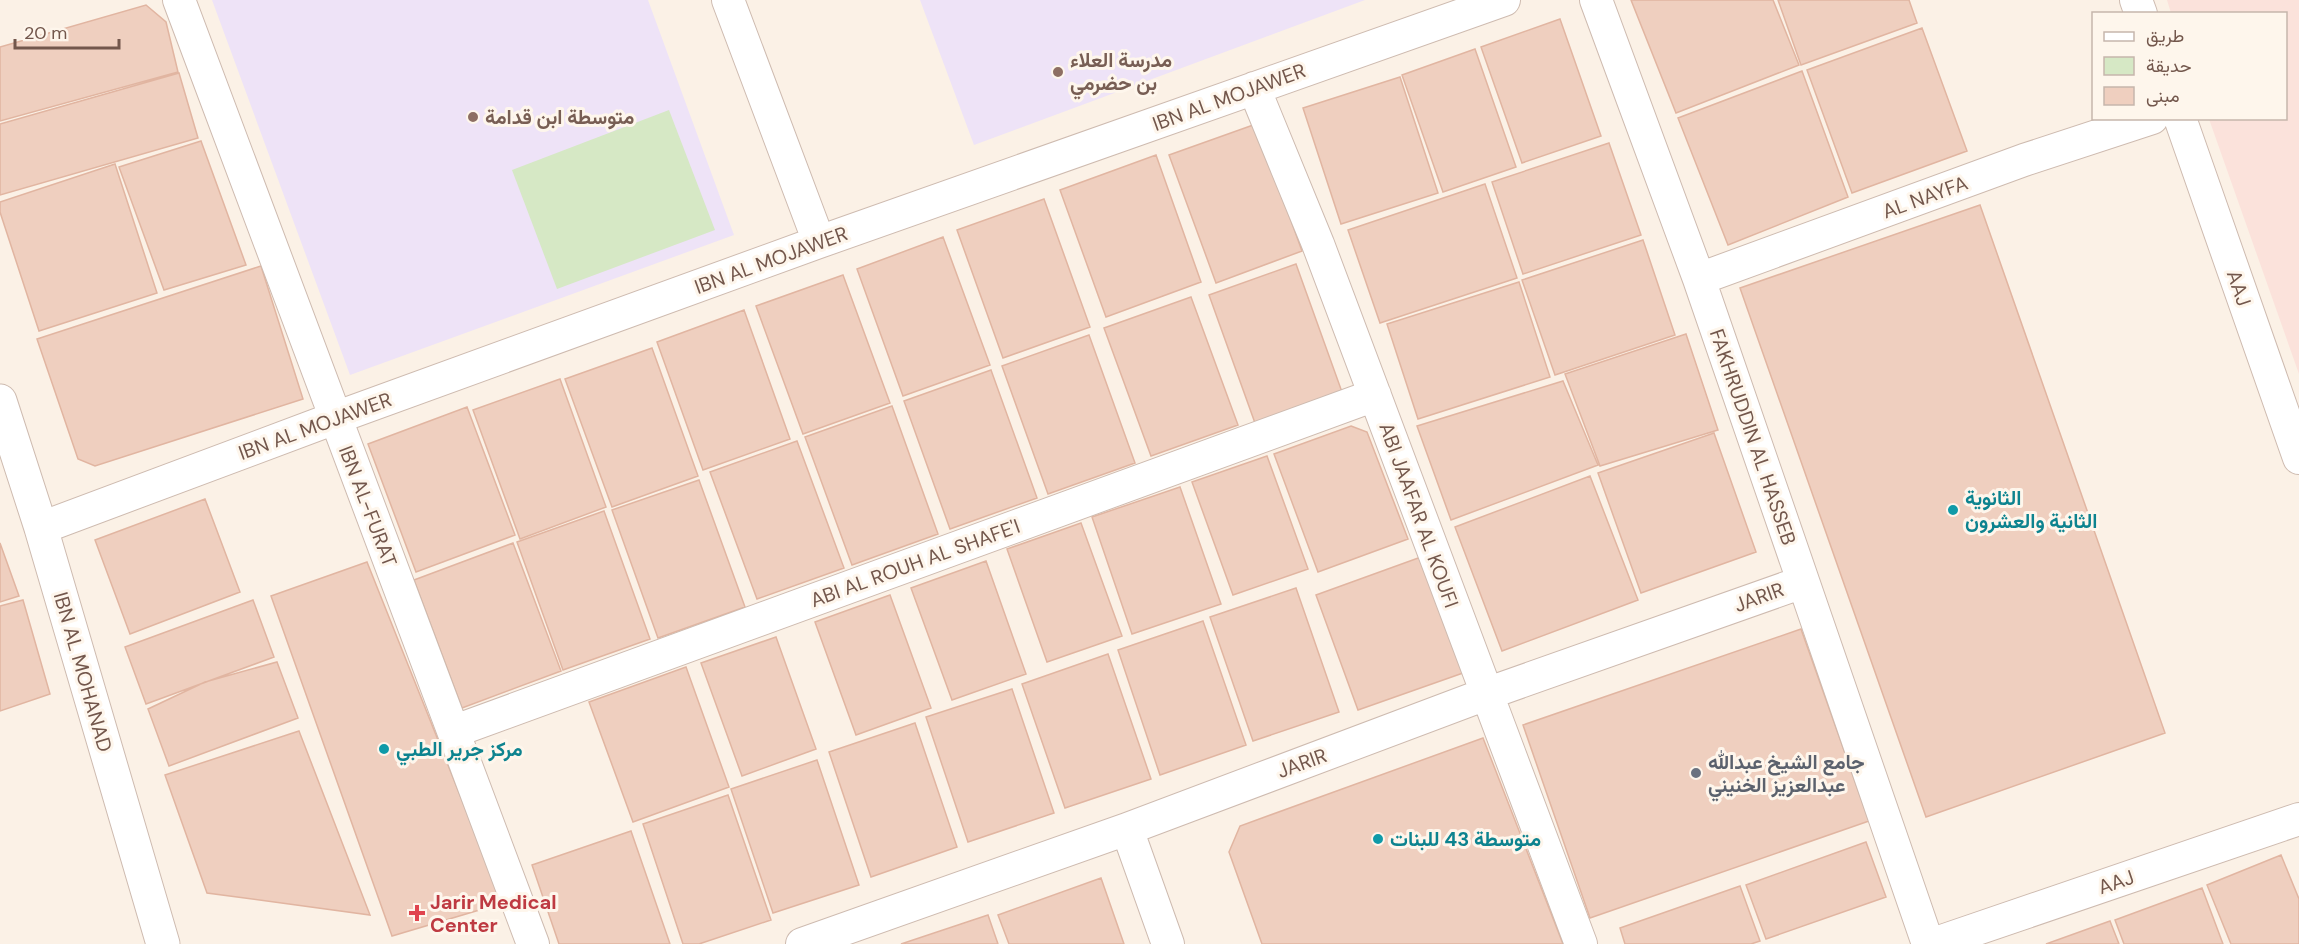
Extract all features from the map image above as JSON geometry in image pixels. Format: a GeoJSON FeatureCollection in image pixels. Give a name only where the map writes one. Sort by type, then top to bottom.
{"type":"FeatureCollection","features":[{"type":"Feature","properties":{"kind":"street","name":"IBN AL-FURAT"},"geometry":{"type":"LineString","coordinates":[[179,0],[533,944]]}},
{"type":"Feature","properties":{"kind":"street"},"geometry":{"type":"LineString","coordinates":[[728,0],[819,242]]}},
{"type":"Feature","properties":{"kind":"street","name":"FAKHRUDDIN AL HASSEB"},"geometry":{"type":"LineString","coordinates":[[1596,0],[1699,279],[1928,944]]}},
{"type":"Feature","properties":{"kind":"street","name":"IBN AL MOJAWER"},"geometry":{"type":"LineString","coordinates":[[41,528],[335,418],[819,242],[1497,1]]}},
{"type":"Feature","properties":{"kind":"street","name":"ABI JAAFAR AL KOUFI"},"geometry":{"type":"LineString","coordinates":[[1254,88],[1318,244],[1581,944]]}},
{"type":"Feature","properties":{"kind":"street","name":"AL NAYFA"},"geometry":{"type":"LineString","coordinates":[[1699,279],[2024,160],[2146,120]]}},
{"type":"Feature","properties":{"kind":"street","name":"AAJ"},"geometry":{"type":"LineString","coordinates":[[2181,120],[2299,459]]}},
{"type":"Feature","properties":{"kind":"street","name":"ABI AL ROUH AL SHAFE'I"},"geometry":{"type":"LineString","coordinates":[[454,731],[1375,395]]}},
{"type":"Feature","properties":{"kind":"street","name":"IBN AL MOHANAD"},"geometry":{"type":"LineString","coordinates":[[0,400],[41,528],[163,944]]}},
{"type":"Feature","properties":{"kind":"street","name":"JARIR"},"geometry":{"type":"LineString","coordinates":[[809,943],[1127,829],[1486,694],[1803,582]]}},
{"type":"Feature","properties":{"kind":"street","name":"AAJ"},"geometry":{"type":"LineString","coordinates":[[1933,944],[2299,819]]}},
{"type":"Feature","properties":{"kind":"street"},"geometry":{"type":"LineString","coordinates":[[1127,829],[1168,944]]}},
{"type":"Feature","properties":{"kind":"shaded area","name":"متوسطة ابن قدامة"},"geometry":{"type":"Polygon","coordinates":[[[212,0],[648,0],[734,235],[350,375],[212,0]]]}},
{"type":"Feature","properties":{"kind":"shaded area","name":"مدرسة العلاء بن حضرمي"},"geometry":{"type":"Polygon","coordinates":[[[920,0],[1365,0],[974,145],[920,0]]]}},
{"type":"Feature","properties":{"kind":"shaded area"},"geometry":{"type":"Polygon","coordinates":[[[2167,0],[2299,0],[2299,374],[2209,120],[2287,120],[2287,12],[2171,12],[2167,0]]]}},
{"type":"Feature","properties":{"kind":"green space"},"geometry":{"type":"Polygon","coordinates":[[[669,110],[715,230],[557,289],[512,170],[669,110]]]}},
{"type":"Feature","properties":{"kind":"building"},"geometry":{"type":"Polygon","coordinates":[[[1631,0],[1773,0],[1799,65],[1676,113],[1631,0]]]}},
{"type":"Feature","properties":{"kind":"building"},"geometry":{"type":"Polygon","coordinates":[[[1778,0],[1909,0],[1917,23],[1801,65],[1778,0]]]}},
{"type":"Feature","properties":{"kind":"building"},"geometry":{"type":"Polygon","coordinates":[[[146,5],[166,22],[178,72],[0,121],[0,47],[146,5]]]}},
{"type":"Feature","properties":{"kind":"building"},"geometry":{"type":"Polygon","coordinates":[[[1560,19],[1601,136],[1522,163],[1481,47],[1560,19]]]}},
{"type":"Feature","properties":{"kind":"building"},"geometry":{"type":"Polygon","coordinates":[[[1922,28],[1967,151],[1852,193],[1807,70],[1922,28]]]}},
{"type":"Feature","properties":{"kind":"building"},"geometry":{"type":"Polygon","coordinates":[[[1475,49],[1516,167],[1443,192],[1402,75],[1475,49]]]}},
{"type":"Feature","properties":{"kind":"building"},"geometry":{"type":"Polygon","coordinates":[[[1802,71],[1848,197],[1728,245],[1678,118],[1802,71]]]}},
{"type":"Feature","properties":{"kind":"building"},"geometry":{"type":"Polygon","coordinates":[[[179,73],[198,138],[0,195],[0,124],[179,73]]]}},
{"type":"Feature","properties":{"kind":"building"},"geometry":{"type":"Polygon","coordinates":[[[1400,77],[1438,193],[1341,224],[1303,108],[1400,77]]]}},
{"type":"Feature","properties":{"kind":"building"},"geometry":{"type":"Polygon","coordinates":[[[1256,124],[1302,251],[1216,283],[1169,155],[1256,124]]]}},
{"type":"Feature","properties":{"kind":"building"},"geometry":{"type":"Polygon","coordinates":[[[201,141],[246,265],[164,290],[119,167],[201,141]]]}},
{"type":"Feature","properties":{"kind":"building"},"geometry":{"type":"Polygon","coordinates":[[[1609,143],[1641,235],[1523,274],[1492,182],[1609,143]]]}},
{"type":"Feature","properties":{"kind":"building"},"geometry":{"type":"Polygon","coordinates":[[[1156,155],[1201,282],[1106,317],[1060,190],[1156,155]]]}},
{"type":"Feature","properties":{"kind":"building"},"geometry":{"type":"Polygon","coordinates":[[[115,164],[157,293],[39,331],[0,212],[0,202],[115,164]]]}},
{"type":"Feature","properties":{"kind":"building"},"geometry":{"type":"Polygon","coordinates":[[[1485,184],[1517,278],[1380,323],[1348,230],[1485,184]]]}},
{"type":"Feature","properties":{"kind":"building"},"geometry":{"type":"Polygon","coordinates":[[[1044,199],[1090,327],[1003,358],[957,230],[1044,199]]]}},
{"type":"Feature","properties":{"kind":"building","name":"الثانوية الثانية والعشرون"},"geometry":{"type":"Polygon","coordinates":[[[1980,205],[2165,733],[1926,817],[1740,288],[1980,205]]]}},
{"type":"Feature","properties":{"kind":"building"},"geometry":{"type":"Polygon","coordinates":[[[943,237],[990,365],[903,396],[857,269],[943,237]]]}},
{"type":"Feature","properties":{"kind":"building"},"geometry":{"type":"Polygon","coordinates":[[[1643,240],[1675,335],[1555,375],[1522,280],[1643,240]]]}},
{"type":"Feature","properties":{"kind":"building"},"geometry":{"type":"Polygon","coordinates":[[[1296,264],[1342,392],[1255,423],[1209,295],[1296,264]]]}},
{"type":"Feature","properties":{"kind":"building"},"geometry":{"type":"Polygon","coordinates":[[[261,266],[303,399],[95,466],[78,459],[37,339],[261,266]]]}},
{"type":"Feature","properties":{"kind":"building"},"geometry":{"type":"Polygon","coordinates":[[[843,275],[890,403],[803,434],[756,306],[843,275]]]}},
{"type":"Feature","properties":{"kind":"building"},"geometry":{"type":"Polygon","coordinates":[[[1519,282],[1550,377],[1418,419],[1387,324],[1519,282]]]}},
{"type":"Feature","properties":{"kind":"building"},"geometry":{"type":"Polygon","coordinates":[[[1191,297],[1238,425],[1151,456],[1104,328],[1191,297]]]}},
{"type":"Feature","properties":{"kind":"building"},"geometry":{"type":"Polygon","coordinates":[[[744,310],[790,439],[703,470],[657,342],[744,310]]]}},
{"type":"Feature","properties":{"kind":"building"},"geometry":{"type":"Polygon","coordinates":[[[1686,334],[1718,430],[1600,466],[1565,374],[1686,334]]]}},
{"type":"Feature","properties":{"kind":"building"},"geometry":{"type":"Polygon","coordinates":[[[1089,335],[1135,463],[1048,494],[1002,366],[1089,335]]]}},
{"type":"Feature","properties":{"kind":"building"},"geometry":{"type":"Polygon","coordinates":[[[652,348],[698,476],[612,507],[565,379],[652,348]]]}},
{"type":"Feature","properties":{"kind":"building"},"geometry":{"type":"Polygon","coordinates":[[[991,370],[1037,498],[950,529],[904,401],[991,370]]]}},
{"type":"Feature","properties":{"kind":"building"},"geometry":{"type":"Polygon","coordinates":[[[560,379],[606,507],[520,539],[473,410],[560,379]]]}},
{"type":"Feature","properties":{"kind":"building"},"geometry":{"type":"Polygon","coordinates":[[[1563,381],[1598,465],[1451,520],[1417,426],[1563,381]]]}},
{"type":"Feature","properties":{"kind":"building"},"geometry":{"type":"Polygon","coordinates":[[[892,406],[938,534],[852,565],[805,437],[892,406]]]}},
{"type":"Feature","properties":{"kind":"building"},"geometry":{"type":"Polygon","coordinates":[[[467,407],[515,535],[416,572],[368,444],[467,407]]]}},
{"type":"Feature","properties":{"kind":"building"},"geometry":{"type":"Polygon","coordinates":[[[1351,426],[1367,432],[1408,539],[1318,572],[1274,454],[1351,426]]]}},
{"type":"Feature","properties":{"kind":"building"},"geometry":{"type":"Polygon","coordinates":[[[1714,433],[1756,552],[1641,593],[1598,473],[1714,433]]]}},
{"type":"Feature","properties":{"kind":"building"},"geometry":{"type":"Polygon","coordinates":[[[797,441],[844,568],[757,599],[710,472],[797,441]]]}},
{"type":"Feature","properties":{"kind":"building"},"geometry":{"type":"Polygon","coordinates":[[[1267,456],[1308,569],[1233,595],[1192,482],[1267,456]]]}},
{"type":"Feature","properties":{"kind":"building"},"geometry":{"type":"Polygon","coordinates":[[[1590,476],[1638,600],[1502,651],[1455,527],[1590,476]]]}},
{"type":"Feature","properties":{"kind":"building"},"geometry":{"type":"Polygon","coordinates":[[[699,480],[745,607],[658,638],[612,510],[699,480]]]}},
{"type":"Feature","properties":{"kind":"building"},"geometry":{"type":"Polygon","coordinates":[[[1180,487],[1221,604],[1132,634],[1092,517],[1180,487]]]}},
{"type":"Feature","properties":{"kind":"building"},"geometry":{"type":"Polygon","coordinates":[[[205,499],[240,592],[130,634],[95,540],[205,499]]]}},
{"type":"Feature","properties":{"kind":"building"},"geometry":{"type":"Polygon","coordinates":[[[604,511],[650,639],[563,670],[517,542],[604,511]]]}},
{"type":"Feature","properties":{"kind":"building"},"geometry":{"type":"Polygon","coordinates":[[[1081,523],[1122,636],[1047,662],[1007,549],[1081,523]]]}},
{"type":"Feature","properties":{"kind":"building"},"geometry":{"type":"Polygon","coordinates":[[[0,543],[19,596],[0,602],[0,543]]]}},
{"type":"Feature","properties":{"kind":"building"},"geometry":{"type":"Polygon","coordinates":[[[513,543],[561,671],[462,708],[414,580],[513,543]]]}},
{"type":"Feature","properties":{"kind":"building"},"geometry":{"type":"Polygon","coordinates":[[[1421,557],[1463,673],[1358,710],[1316,595],[1421,557]]]}},
{"type":"Feature","properties":{"kind":"building"},"geometry":{"type":"Polygon","coordinates":[[[986,561],[1026,674],[952,700],[911,588],[986,561]]]}},
{"type":"Feature","properties":{"kind":"building","name":"مركز جرير الطبي"},"geometry":{"type":"Polygon","coordinates":[[[367,562],[503,903],[392,936],[271,596],[367,562]]]}},
{"type":"Feature","properties":{"kind":"building"},"geometry":{"type":"Polygon","coordinates":[[[1296,588],[1339,712],[1253,741],[1210,617],[1296,588]]]}},
{"type":"Feature","properties":{"kind":"building"},"geometry":{"type":"Polygon","coordinates":[[[890,595],[931,708],[856,735],[815,622],[890,595]]]}},
{"type":"Feature","properties":{"kind":"building"},"geometry":{"type":"Polygon","coordinates":[[[23,600],[50,694],[0,711],[0,606],[23,600]]]}},
{"type":"Feature","properties":{"kind":"building"},"geometry":{"type":"Polygon","coordinates":[[[253,600],[274,657],[146,704],[125,647],[253,600]]]}},
{"type":"Feature","properties":{"kind":"building"},"geometry":{"type":"Polygon","coordinates":[[[1203,621],[1246,745],[1160,775],[1118,650],[1203,621]]]}},
{"type":"Feature","properties":{"kind":"building","name":"جامع الشيخ عبدالله عبدالعزيز الخنيني"},"geometry":{"type":"Polygon","coordinates":[[[1801,629],[1869,821],[1590,918],[1523,725],[1801,629]]]}},
{"type":"Feature","properties":{"kind":"building"},"geometry":{"type":"Polygon","coordinates":[[[776,637],[816,749],[742,776],[701,663],[776,637]]]}},
{"type":"Feature","properties":{"kind":"building"},"geometry":{"type":"Polygon","coordinates":[[[1108,654],[1151,779],[1065,808],[1022,684],[1108,654]]]}},
{"type":"Feature","properties":{"kind":"building"},"geometry":{"type":"Polygon","coordinates":[[[277,662],[298,718],[169,766],[148,709],[205,682],[277,662]]]}},
{"type":"Feature","properties":{"kind":"building"},"geometry":{"type":"Polygon","coordinates":[[[686,667],[729,787],[633,822],[589,702],[686,667]]]}},
{"type":"Feature","properties":{"kind":"building"},"geometry":{"type":"Polygon","coordinates":[[[1012,689],[1054,813],[968,842],[926,717],[1012,689]]]}},
{"type":"Feature","properties":{"kind":"building"},"geometry":{"type":"Polygon","coordinates":[[[915,723],[957,847],[871,877],[829,752],[915,723]]]}},
{"type":"Feature","properties":{"kind":"building"},"geometry":{"type":"Polygon","coordinates":[[[299,731],[370,915],[207,893],[165,775],[299,731]]]}},
{"type":"Feature","properties":{"kind":"building","name":"متوسطة 43 للبنات"},"geometry":{"type":"Polygon","coordinates":[[[1483,738],[1563,944],[1262,944],[1229,852],[1240,826],[1483,738]]]}},
{"type":"Feature","properties":{"kind":"building"},"geometry":{"type":"Polygon","coordinates":[[[817,760],[859,885],[773,913],[731,789],[817,760]]]}},
{"type":"Feature","properties":{"kind":"building"},"geometry":{"type":"Polygon","coordinates":[[[728,795],[771,920],[699,944],[683,944],[643,824],[728,795]]]}},
{"type":"Feature","properties":{"kind":"building"},"geometry":{"type":"Polygon","coordinates":[[[631,831],[670,944],[559,944],[532,865],[631,831]]]}},
{"type":"Feature","properties":{"kind":"building"},"geometry":{"type":"Polygon","coordinates":[[[1866,842],[1886,897],[1766,939],[1746,885],[1866,842]]]}},
{"type":"Feature","properties":{"kind":"building"},"geometry":{"type":"Polygon","coordinates":[[[2281,855],[2299,899],[2299,944],[2231,944],[2207,885],[2281,855]]]}},
{"type":"Feature","properties":{"kind":"building"},"geometry":{"type":"Polygon","coordinates":[[[1101,878],[1124,944],[1009,944],[998,915],[1101,878]]]}},
{"type":"Feature","properties":{"kind":"building"},"geometry":{"type":"Polygon","coordinates":[[[1740,886],[1760,941],[1751,944],[1625,944],[1620,928],[1740,886]]]}},
{"type":"Feature","properties":{"kind":"building"},"geometry":{"type":"Polygon","coordinates":[[[2202,888],[2223,944],[2124,944],[2115,920],[2202,888]]]}},
{"type":"Feature","properties":{"kind":"building"},"geometry":{"type":"Polygon","coordinates":[[[988,915],[998,944],[901,944],[988,915]]]}},
{"type":"Feature","properties":{"kind":"building"},"geometry":{"type":"Polygon","coordinates":[[[2110,921],[2119,944],[2046,944],[2110,921]]]}},
{"type":"Feature","properties":{"kind":"place","name":"مدرسة العلاء بن حضرمي"},"geometry":{"type":"Point","coordinates":[1058,72]}},
{"type":"Feature","properties":{"kind":"place","name":"متوسطة ابن قدامة"},"geometry":{"type":"Point","coordinates":[473,117]}},
{"type":"Feature","properties":{"kind":"place","name":"الثانوية الثانية والعشرون"},"geometry":{"type":"Point","coordinates":[1953,510]}},
{"type":"Feature","properties":{"kind":"place","name":"مركز جرير الطبي"},"geometry":{"type":"Point","coordinates":[384,749]}},
{"type":"Feature","properties":{"kind":"place","name":"جامع الشيخ عبدالله عبدالعزيز الخنيني"},"geometry":{"type":"Point","coordinates":[1696,773]}},
{"type":"Feature","properties":{"kind":"place","name":"متوسطة 43 للبنات"},"geometry":{"type":"Point","coordinates":[1378,839]}},
{"type":"Feature","properties":{"kind":"place","name":"Jarir Medical Center"},"geometry":{"type":"Point","coordinates":[417,913]}}]}
